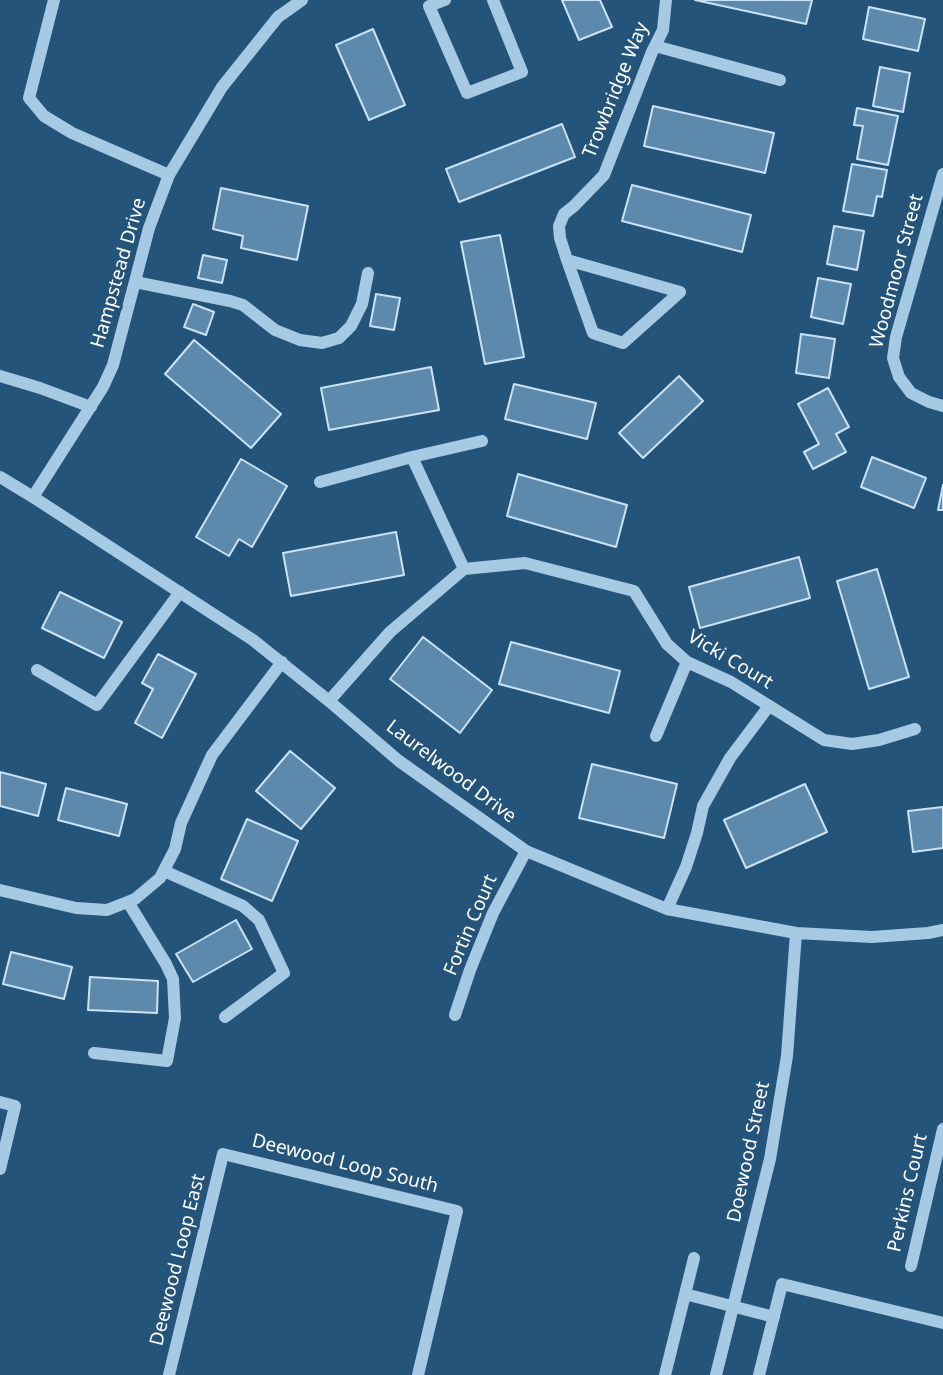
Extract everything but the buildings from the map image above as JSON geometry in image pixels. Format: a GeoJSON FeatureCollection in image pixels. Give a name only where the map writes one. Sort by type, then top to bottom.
{"type":"FeatureCollection","features":[{"type":"Feature","properties":{"kind":"street"},"geometry":{"type":"LineString","coordinates":[[54,0],[29,98],[44,117],[72,133],[169,175]]}},
{"type":"Feature","properties":{"kind":"street","name":"Hampstead Drive"},"geometry":{"type":"LineString","coordinates":[[33,497],[91,407],[113,365],[149,228],[169,175],[222,87],[278,17],[302,0]]}},
{"type":"Feature","properties":{"kind":"street"},"geometry":{"type":"LineString","coordinates":[[445,0],[429,6],[467,93],[522,72],[493,0]]}},
{"type":"Feature","properties":{"kind":"street","name":"Trowbridge Way"},"geometry":{"type":"LineString","coordinates":[[568,260],[680,292],[623,343],[593,333],[560,239],[559,226],[564,214],[604,175],[663,30],[666,0]]}},
{"type":"Feature","properties":{"kind":"street"},"geometry":{"type":"LineString","coordinates":[[655,46],[780,80]]}},
{"type":"Feature","properties":{"kind":"street","name":"Woodmoor Street"},"geometry":{"type":"LineString","coordinates":[[943,174],[896,337],[893,358],[899,377],[911,393],[943,406]]}},
{"type":"Feature","properties":{"kind":"street"},"geometry":{"type":"LineString","coordinates":[[135,282],[243,305],[275,330],[300,341],[322,343],[340,338],[351,326],[362,304],[368,273]]}},
{"type":"Feature","properties":{"kind":"street"},"geometry":{"type":"LineString","coordinates":[[0,376],[91,407]]}},
{"type":"Feature","properties":{"kind":"street"},"geometry":{"type":"LineString","coordinates":[[320,482],[482,441]]}},
{"type":"Feature","properties":{"kind":"street"},"geometry":{"type":"LineString","coordinates":[[329,701],[390,632],[464,569],[412,457]]}},
{"type":"Feature","properties":{"kind":"street","name":"Laurelwood Drive"},"geometry":{"type":"LineString","coordinates":[[0,477],[253,640],[399,761],[526,851],[667,909],[796,933],[872,937],[943,930]]}},
{"type":"Feature","properties":{"kind":"street","name":"Vicki Court"},"geometry":{"type":"LineString","coordinates":[[464,569],[525,563],[634,591],[667,644],[687,662],[731,682],[824,740],[852,744],[879,740],[915,729]]}},
{"type":"Feature","properties":{"kind":"street"},"geometry":{"type":"LineString","coordinates":[[37,670],[97,705],[180,592]]}},
{"type":"Feature","properties":{"kind":"street"},"geometry":{"type":"LineString","coordinates":[[0,890],[76,908],[107,910],[135,899],[160,878],[164,871],[175,849],[181,823],[212,755],[282,662]]}},
{"type":"Feature","properties":{"kind":"street"},"geometry":{"type":"LineString","coordinates":[[656,736],[687,662]]}},
{"type":"Feature","properties":{"kind":"street"},"geometry":{"type":"LineString","coordinates":[[667,909],[686,867],[703,806],[730,758],[769,706]]}},
{"type":"Feature","properties":{"kind":"street","name":"Fortin Court"},"geometry":{"type":"LineString","coordinates":[[455,1015],[493,913],[526,851]]}},
{"type":"Feature","properties":{"kind":"street"},"geometry":{"type":"LineString","coordinates":[[164,871],[243,906],[259,920],[284,973],[225,1017]]}},
{"type":"Feature","properties":{"kind":"street"},"geometry":{"type":"LineString","coordinates":[[94,1053],[167,1061],[175,1018],[173,979],[128,902]]}},
{"type":"Feature","properties":{"kind":"street","name":"Doewood Street"},"geometry":{"type":"LineString","coordinates":[[716,1375],[771,1159],[788,1056],[796,933]]}},
{"type":"Feature","properties":{"kind":"street"},"geometry":{"type":"LineString","coordinates":[[0,1102],[15,1106],[0,1169]]}},
{"type":"Feature","properties":{"kind":"street","name":"Perkins Court"},"geometry":{"type":"LineString","coordinates":[[911,1266],[943,1129]]}},
{"type":"Feature","properties":{"kind":"street","name":"Deewood Loop South"},"geometry":{"type":"LineString","coordinates":[[223,1154],[457,1211],[418,1375]]}},
{"type":"Feature","properties":{"kind":"street","name":"Deewood Loop East"},"geometry":{"type":"LineString","coordinates":[[169,1375],[223,1154]]}},
{"type":"Feature","properties":{"kind":"street"},"geometry":{"type":"LineString","coordinates":[[665,1375],[694,1258]]}},
{"type":"Feature","properties":{"kind":"street"},"geometry":{"type":"LineString","coordinates":[[759,1375],[782,1284],[943,1323]]}},
{"type":"Feature","properties":{"kind":"street"},"geometry":{"type":"LineString","coordinates":[[685,1294],[774,1317]]}}]}
